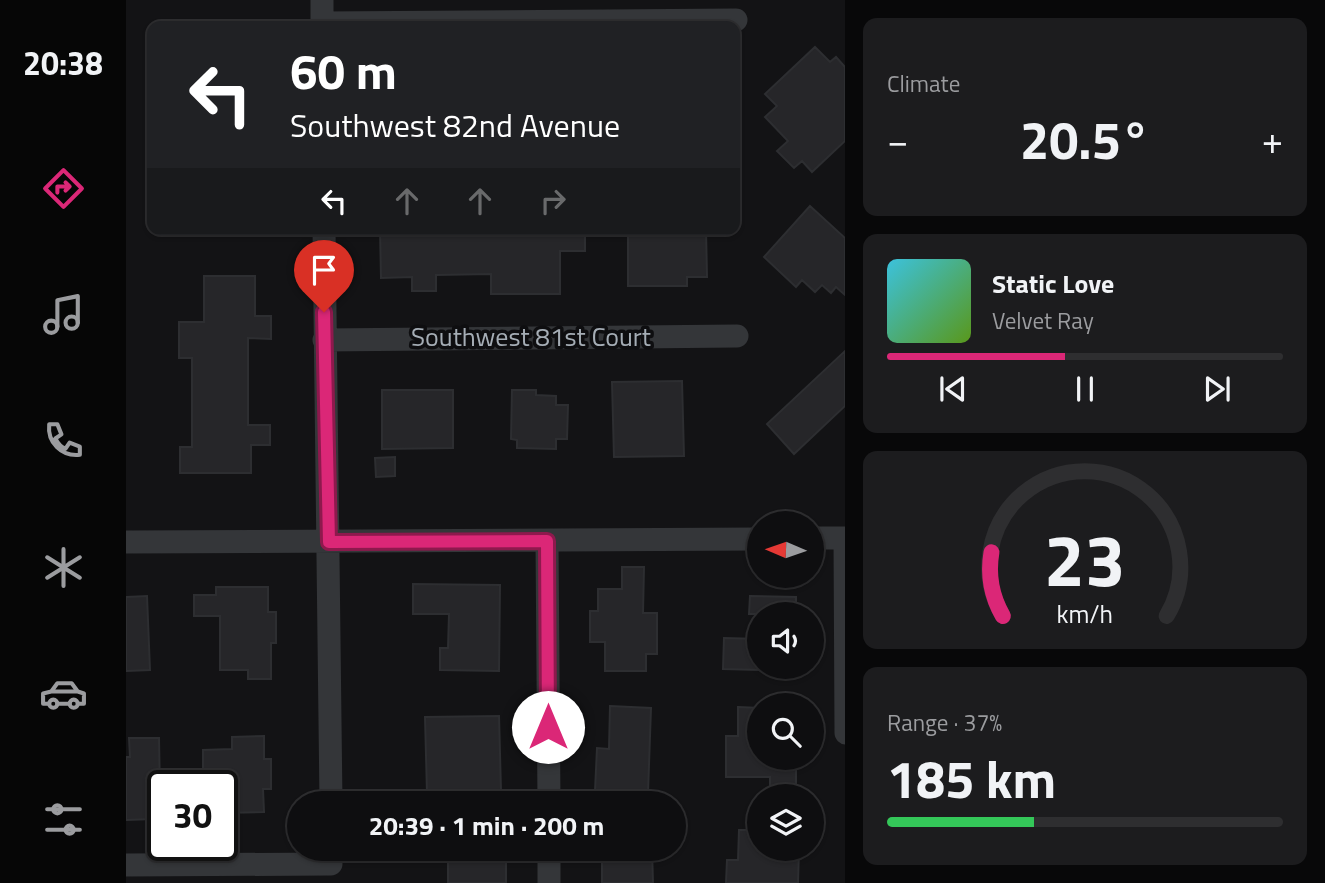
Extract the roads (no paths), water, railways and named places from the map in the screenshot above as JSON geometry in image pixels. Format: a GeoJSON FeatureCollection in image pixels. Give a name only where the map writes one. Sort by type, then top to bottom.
{"type":"FeatureCollection","features":[{"type":"Feature","properties":{"kind":"street"},"geometry":{"type":"LineString","coordinates":[[322,0],[322,21]]}},
{"type":"Feature","properties":{"kind":"street"},"geometry":{"type":"LineString","coordinates":[[653,21],[736,20]]}},
{"type":"Feature","properties":{"kind":"street"},"geometry":{"type":"LineString","coordinates":[[324,235],[331,791]]}},
{"type":"Feature","properties":{"kind":"street","name":"Southwest 81st Court"},"geometry":{"type":"LineString","coordinates":[[324,340],[737,336]]}},
{"type":"Feature","properties":{"kind":"street"},"geometry":{"type":"LineString","coordinates":[[824,538],[845,538],[845,733]]}},
{"type":"Feature","properties":{"kind":"street"},"geometry":{"type":"LineString","coordinates":[[126,542],[747,539]]}},
{"type":"Feature","properties":{"kind":"street"},"geometry":{"type":"LineString","coordinates":[[547,541],[549,791]]}},
{"type":"Feature","properties":{"kind":"street"},"geometry":{"type":"LineString","coordinates":[[549,861],[549,883]]}},
{"type":"Feature","properties":{"kind":"street"},"geometry":{"type":"LineString","coordinates":[[126,865],[331,865]]}}]}
